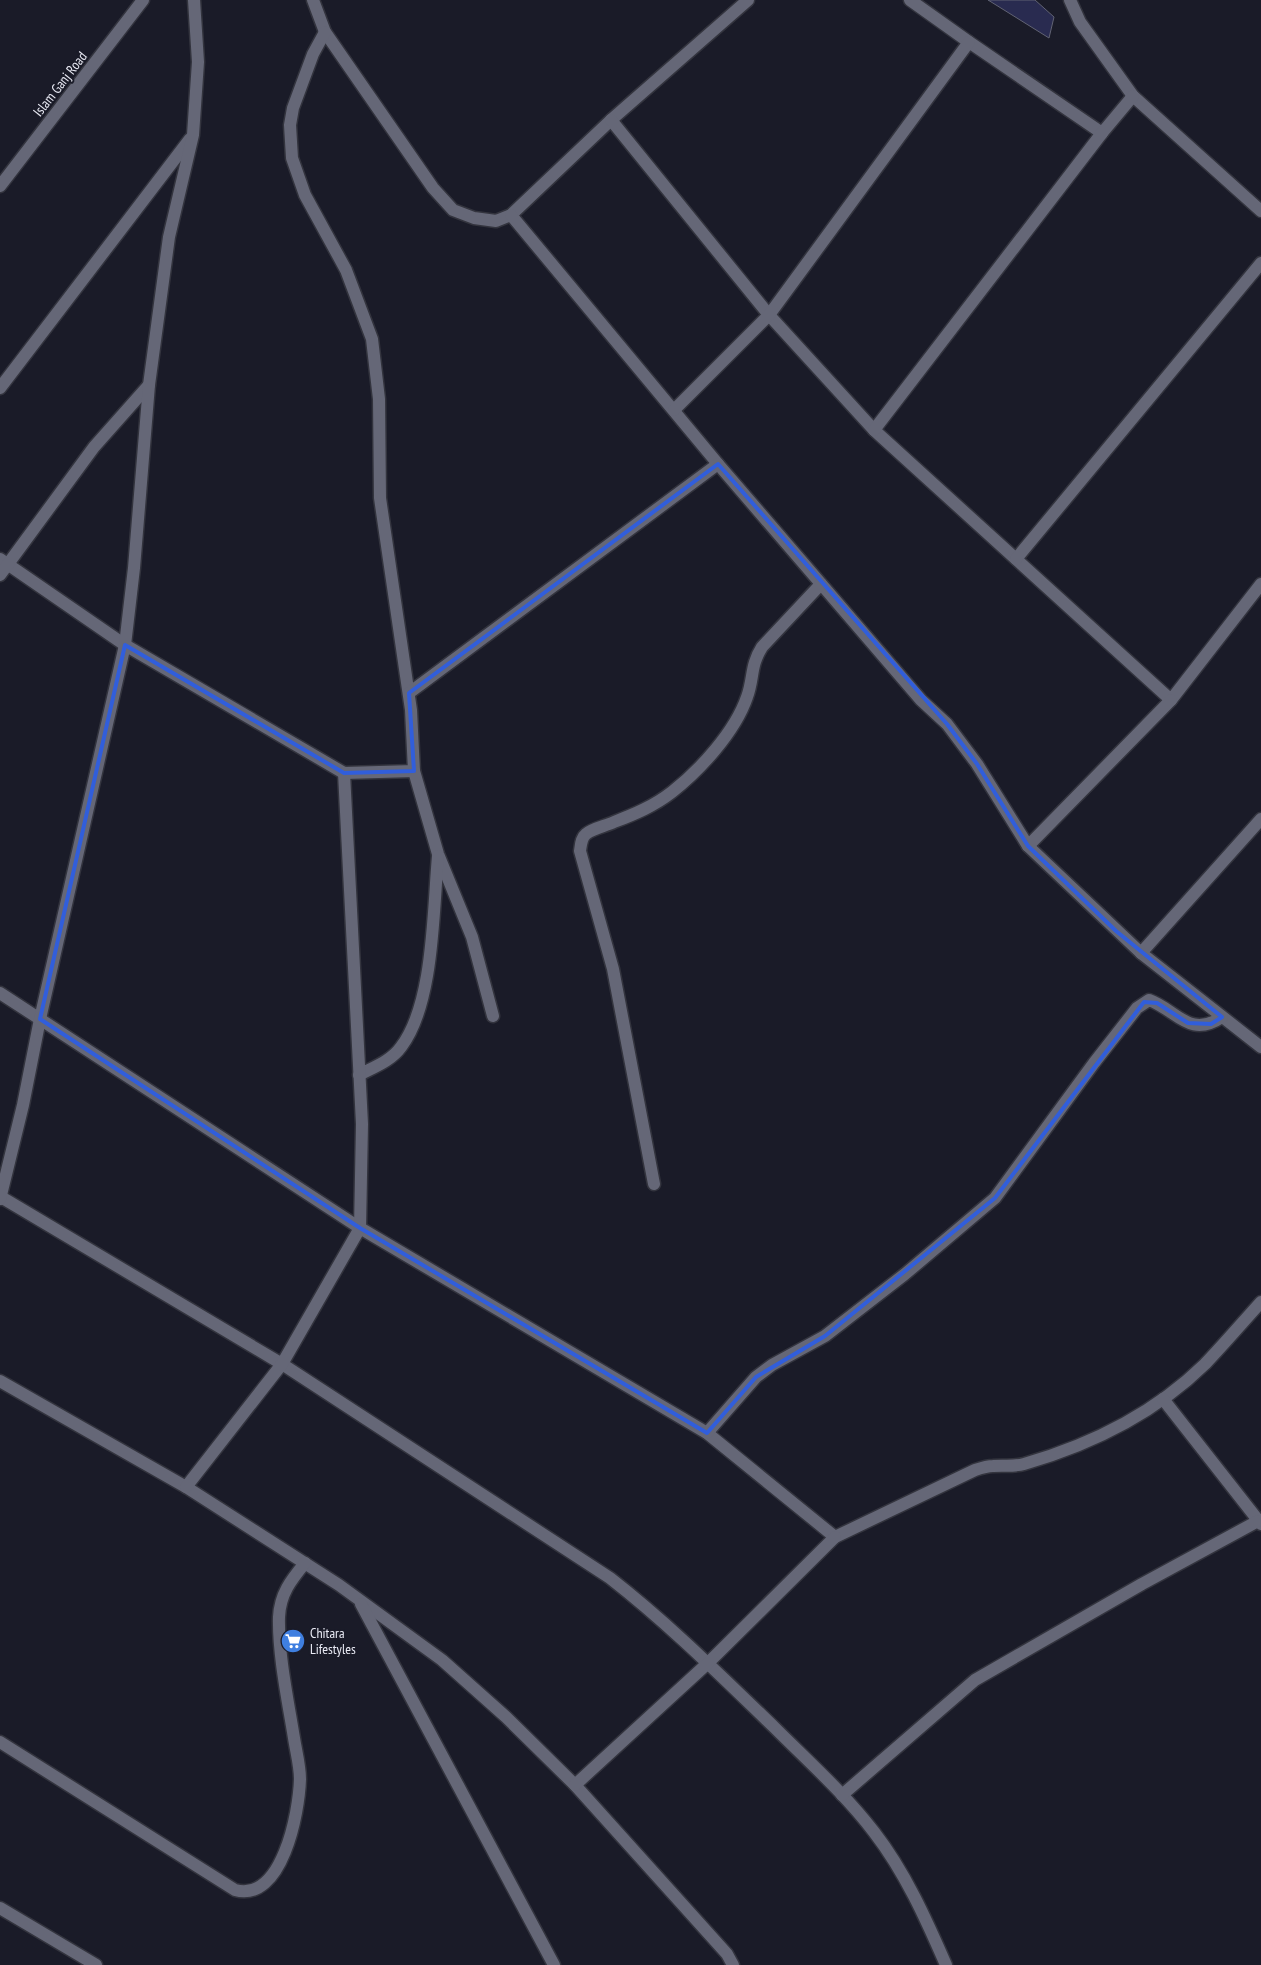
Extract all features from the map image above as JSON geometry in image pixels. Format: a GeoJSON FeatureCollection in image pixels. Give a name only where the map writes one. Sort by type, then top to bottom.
{"type":"FeatureCollection","features":[{"type":"Feature","properties":{"kind":"street","name":"Islam Ganj Road"},"geometry":{"type":"LineString","coordinates":[[0,186],[143,0]]}},
{"type":"Feature","properties":{"kind":"street"},"geometry":{"type":"LineString","coordinates":[[194,0],[198,62],[193,135],[169,237],[149,385],[134,568],[125,645],[40,1019],[23,1105],[0,1198],[282,1364],[610,1578],[650,1609],[708,1663],[842,1795],[875,1832],[897,1866],[923,1913],[946,1965]]}},
{"type":"Feature","properties":{"kind":"street"},"geometry":{"type":"LineString","coordinates":[[312,0],[326,32],[433,188],[453,210],[474,218],[496,220],[511,215],[611,120],[748,0]]}},
{"type":"Feature","properties":{"kind":"street"},"geometry":{"type":"LineString","coordinates":[[910,0],[1102,133]]}},
{"type":"Feature","properties":{"kind":"street"},"geometry":{"type":"LineString","coordinates":[[1070,0],[1080,22],[1133,96],[1261,210]]}},
{"type":"Feature","properties":{"kind":"street"},"geometry":{"type":"LineString","coordinates":[[326,32],[313,54],[293,108],[290,125],[292,158],[305,195],[346,270],[372,339],[379,399],[380,498],[409,693],[414,771],[438,854],[472,937],[493,1016]]}},
{"type":"Feature","properties":{"kind":"street"},"geometry":{"type":"LineString","coordinates":[[674,410],[769,315],[968,42]]}},
{"type":"Feature","properties":{"kind":"street"},"geometry":{"type":"LineString","coordinates":[[874,430],[1102,133],[1133,96]]}},
{"type":"Feature","properties":{"kind":"street"},"geometry":{"type":"LineString","coordinates":[[611,120],[769,315],[874,430],[1171,700]]}},
{"type":"Feature","properties":{"kind":"street"},"geometry":{"type":"LineString","coordinates":[[0,388],[193,135]]}},
{"type":"Feature","properties":{"kind":"street"},"geometry":{"type":"LineString","coordinates":[[511,215],[718,464],[921,700],[947,724],[978,764],[1028,846],[1141,953],[1261,1047]]}},
{"type":"Feature","properties":{"kind":"street"},"geometry":{"type":"LineString","coordinates":[[1016,559],[1261,263]]}},
{"type":"Feature","properties":{"kind":"street"},"geometry":{"type":"LineString","coordinates":[[149,385],[94,447],[3,566],[125,645],[344,773],[414,771]]}},
{"type":"Feature","properties":{"kind":"street"},"geometry":{"type":"LineString","coordinates":[[409,693],[718,464]]}},
{"type":"Feature","properties":{"kind":"street"},"geometry":{"type":"LineString","coordinates":[[654,1184],[613,969],[580,851],[582,841],[588,832],[644,811],[688,779],[728,733],[739,715],[750,686],[754,658],[821,584]]}},
{"type":"Feature","properties":{"kind":"street"},"geometry":{"type":"LineString","coordinates":[[1028,846],[1171,700],[1261,584]]}},
{"type":"Feature","properties":{"kind":"street"},"geometry":{"type":"LineString","coordinates":[[186,1487],[282,1364],[360,1228],[362,1124],[344,773]]}},
{"type":"Feature","properties":{"kind":"street"},"geometry":{"type":"LineString","coordinates":[[1141,953],[1261,819]]}},
{"type":"Feature","properties":{"kind":"street"},"geometry":{"type":"LineString","coordinates":[[360,1074],[388,1060],[401,1048],[412,1030],[427,974],[438,854]]}},
{"type":"Feature","properties":{"kind":"street"},"geometry":{"type":"LineString","coordinates":[[0,993],[360,1228],[706,1433],[835,1537]]}},
{"type":"Feature","properties":{"kind":"street"},"geometry":{"type":"LineString","coordinates":[[706,1433],[756,1377],[772,1365],[825,1336],[905,1274],[995,1198],[1094,1063],[1137,1008],[1144,1002],[1149,1000],[1157,1003],[1188,1023],[1211,1024],[1222,1017]]}},
{"type":"Feature","properties":{"kind":"street"},"geometry":{"type":"LineString","coordinates":[[575,1785],[708,1663],[835,1537],[975,1470],[994,1466],[1022,1464],[1057,1454],[1094,1440],[1163,1399],[1204,1364],[1261,1302]]}},
{"type":"Feature","properties":{"kind":"street"},"geometry":{"type":"LineString","coordinates":[[0,1381],[186,1487],[339,1585],[442,1660],[506,1717],[575,1785],[727,1954],[733,1965]]}},
{"type":"Feature","properties":{"kind":"street"},"geometry":{"type":"LineString","coordinates":[[842,1795],[975,1680],[1142,1584],[1260,1523],[1163,1399]]}},
{"type":"Feature","properties":{"kind":"street"},"geometry":{"type":"LineString","coordinates":[[0,1742],[235,1890],[244,1893],[254,1891],[263,1885],[282,1861],[295,1818],[300,1778],[288,1702],[280,1616],[282,1598],[290,1582],[305,1563]]}},
{"type":"Feature","properties":{"kind":"street"},"geometry":{"type":"LineString","coordinates":[[360,1602],[554,1965]]}},
{"type":"Feature","properties":{"kind":"street"},"geometry":{"type":"LineString","coordinates":[[0,1908],[96,1965]]}},
{"type":"Feature","properties":{"kind":"highlighted area"},"geometry":{"type":"Polygon","coordinates":[[[718,464],[947,724],[977,764],[1028,846],[1116,931],[1222,1017],[1211,1024],[1188,1023],[1157,1003],[1144,1002],[995,1198],[825,1336],[756,1377],[707,1433],[360,1228],[40,1019],[125,645],[344,773],[414,771],[409,693],[718,464]]]}},
{"type":"Feature","properties":{"kind":"building"},"geometry":{"type":"Polygon","coordinates":[[[988,0],[1035,0],[1054,17],[1049,38],[988,0]]]}},
{"type":"Feature","properties":{"kind":"place","name":"Chitara Lifestyles"},"geometry":{"type":"Point","coordinates":[293,1641]}}]}
